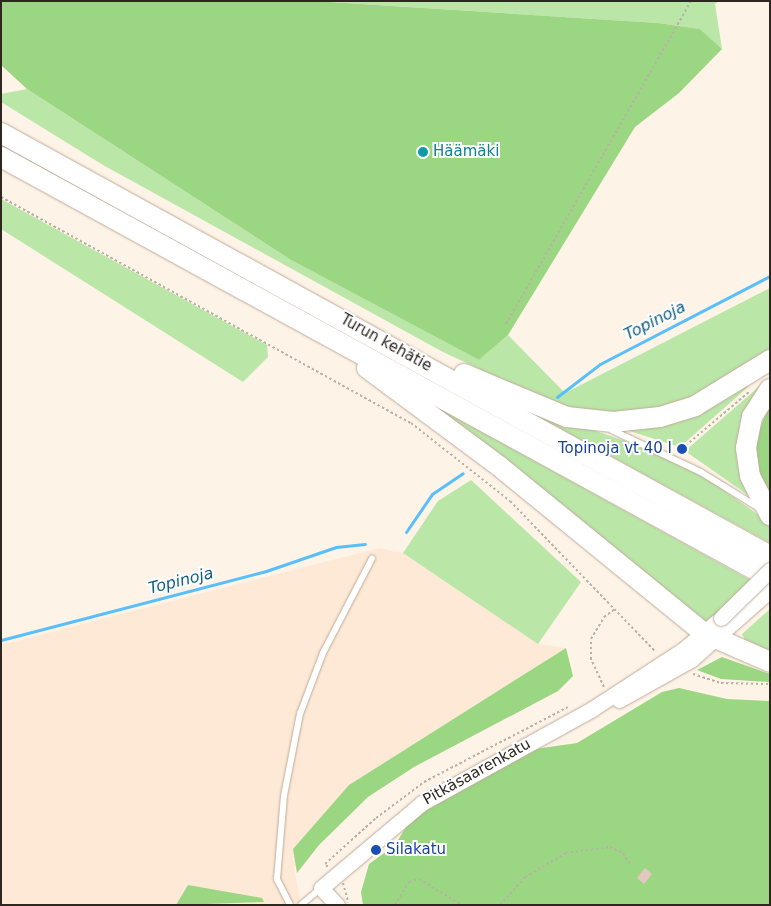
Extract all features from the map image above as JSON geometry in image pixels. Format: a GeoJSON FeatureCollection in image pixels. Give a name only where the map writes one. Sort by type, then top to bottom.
{"type":"FeatureCollection","features":[{"type":"Feature","properties":{"kind":"highway","name":"Turun kehätie"},"geometry":{"type":"LineString","coordinates":[[1,133],[770,578]]}},
{"type":"Feature","properties":{"kind":"highway","name":"Turun kehätie"},"geometry":{"type":"LineString","coordinates":[[1,157],[298,318],[390,345],[770,556]]}},
{"type":"Feature","properties":{"kind":"highway"},"geometry":{"type":"LineString","coordinates":[[298,318],[493,461],[710,636],[770,662]]}},
{"type":"Feature","properties":{"kind":"highway"},"geometry":{"type":"LineString","coordinates":[[390,345],[542,408],[590,422],[639,421],[677,413],[724,391],[770,360]]}},
{"type":"Feature","properties":{"kind":"highway"},"geometry":{"type":"LineString","coordinates":[[762,387],[752,417],[746,448],[750,476],[770,516]]}},
{"type":"Feature","properties":{"kind":"street","name":"Pitkäsaarenkatu"},"geometry":{"type":"LineString","coordinates":[[710,636],[720,618],[770,570]]}},
{"type":"Feature","properties":{"kind":"street","name":"Pitkäsaarenkatu"},"geometry":{"type":"LineString","coordinates":[[321,888],[422,802],[592,709],[710,636],[734,625],[770,590]]}},
{"type":"Feature","properties":{"kind":"street"},"geometry":{"type":"LineString","coordinates":[[321,888],[337,905]]}},
{"type":"Feature","properties":{"kind":"lane"},"geometry":{"type":"LineString","coordinates":[[590,422],[673,457],[770,516]]}},
{"type":"Feature","properties":{"kind":"lane"},"geometry":{"type":"LineString","coordinates":[[290,905],[277,879],[284,796],[300,714],[323,652],[372,559]]}},
{"type":"Feature","properties":{"kind":"lane","name":"Pitkäsaarenkatu"},"geometry":{"type":"LineString","coordinates":[[302,905],[321,888]]}},
{"type":"Feature","properties":{"kind":"path"},"geometry":{"type":"LineString","coordinates":[[506,324],[692,1]]}},
{"type":"Feature","properties":{"kind":"path"},"geometry":{"type":"LineString","coordinates":[[1,197],[412,423],[510,501],[654,651]]}},
{"type":"Feature","properties":{"kind":"path"},"geometry":{"type":"LineString","coordinates":[[673,457],[762,387]]}},
{"type":"Feature","properties":{"kind":"path"},"geometry":{"type":"LineString","coordinates":[[606,690],[589,649],[596,628],[615,609]]}},
{"type":"Feature","properties":{"kind":"path"},"geometry":{"type":"LineString","coordinates":[[693,674],[721,683],[770,684]]}},
{"type":"Feature","properties":{"kind":"path"},"geometry":{"type":"LineString","coordinates":[[500,905],[525,877],[566,853],[610,847],[623,853],[631,866]]}},
{"type":"Feature","properties":{"kind":"path"},"geometry":{"type":"LineString","coordinates":[[395,905],[409,882],[419,879],[462,905]]}},
{"type":"Feature","properties":{"kind":"shaded area"},"geometry":{"type":"Polygon","coordinates":[[[379,548],[403,553],[538,644],[566,648],[352,783],[294,868],[301,905],[1,905],[1,645],[379,548]]]}},
{"type":"Feature","properties":{"kind":"green space"},"geometry":{"type":"Polygon","coordinates":[[[1,1],[314,1],[658,23],[700,29],[722,49],[679,93],[635,127],[508,335],[479,360],[291,260],[27,89],[1,65],[1,1]]]}},
{"type":"Feature","properties":{"kind":"green space"},"geometry":{"type":"Polygon","coordinates":[[[314,1],[719,1],[715,4],[722,49],[700,29],[658,23],[314,1]]]}},
{"type":"Feature","properties":{"kind":"green space"},"geometry":{"type":"Polygon","coordinates":[[[27,89],[291,260],[479,360],[508,335],[565,393],[770,288],[770,352],[710,391],[662,409],[601,415],[548,401],[443,352],[103,165],[1,102],[1,94],[27,89]]]}},
{"type":"Feature","properties":{"kind":"green space"},"geometry":{"type":"Polygon","coordinates":[[[1,199],[267,345],[268,357],[243,382],[1,229],[1,199]]]}},
{"type":"Feature","properties":{"kind":"green space"},"geometry":{"type":"Polygon","coordinates":[[[746,382],[748,387],[680,447],[623,429],[746,382]]]}},
{"type":"Feature","properties":{"kind":"green space"},"geometry":{"type":"Polygon","coordinates":[[[762,384],[755,500],[685,451],[762,384]]]}},
{"type":"Feature","properties":{"kind":"green space"},"geometry":{"type":"Polygon","coordinates":[[[408,391],[750,580],[703,626],[408,391]]]}},
{"type":"Feature","properties":{"kind":"green space"},"geometry":{"type":"Polygon","coordinates":[[[770,402],[770,503],[761,489],[752,450],[770,402]]]}},
{"type":"Feature","properties":{"kind":"green space"},"geometry":{"type":"Polygon","coordinates":[[[513,403],[646,448],[709,480],[770,523],[770,543],[513,403]]]}},
{"type":"Feature","properties":{"kind":"green space"},"geometry":{"type":"Polygon","coordinates":[[[471,480],[581,582],[538,644],[403,553],[438,501],[471,480]]]}},
{"type":"Feature","properties":{"kind":"green space"},"geometry":{"type":"Polygon","coordinates":[[[770,609],[770,655],[747,644],[742,634],[770,609]]]}},
{"type":"Feature","properties":{"kind":"green space"},"geometry":{"type":"Polygon","coordinates":[[[566,648],[573,676],[558,691],[414,767],[368,797],[319,845],[297,873],[293,849],[349,785],[566,648]]]}},
{"type":"Feature","properties":{"kind":"green space"},"geometry":{"type":"Polygon","coordinates":[[[722,657],[770,674],[770,682],[721,679],[697,670],[722,657]]]}},
{"type":"Feature","properties":{"kind":"green space"},"geometry":{"type":"Polygon","coordinates":[[[679,688],[727,699],[770,701],[770,905],[363,905],[361,892],[369,864],[395,845],[409,822],[425,809],[528,750],[577,743],[662,692],[679,688]]]}},
{"type":"Feature","properties":{"kind":"green space"},"geometry":{"type":"Polygon","coordinates":[[[188,885],[262,898],[264,902],[176,905],[188,885]]]}},
{"type":"Feature","properties":{"kind":"building"},"geometry":{"type":"Polygon","coordinates":[[[645,868],[652,874],[644,884],[637,878],[645,868]]]}},
{"type":"Feature","properties":{"kind":"waterway","name":"Topinoja"},"geometry":{"type":"LineString","coordinates":[[557,397],[600,364],[770,276]]}},
{"type":"Feature","properties":{"kind":"waterway","name":"Topinoja"},"geometry":{"type":"LineString","coordinates":[[406,532],[432,494],[463,473]]}},
{"type":"Feature","properties":{"kind":"waterway","name":"Topinoja"},"geometry":{"type":"LineString","coordinates":[[1,640],[266,571],[336,547],[365,544]]}},
{"type":"Feature","properties":{"kind":"place","name":"Häämäki"},"geometry":{"type":"Point","coordinates":[423,152]}},
{"type":"Feature","properties":{"kind":"place","name":"Topinoja vt 40 I"},"geometry":{"type":"Point","coordinates":[682,449]}},
{"type":"Feature","properties":{"kind":"place","name":"Silakatu"},"geometry":{"type":"Point","coordinates":[376,850]}}]}
